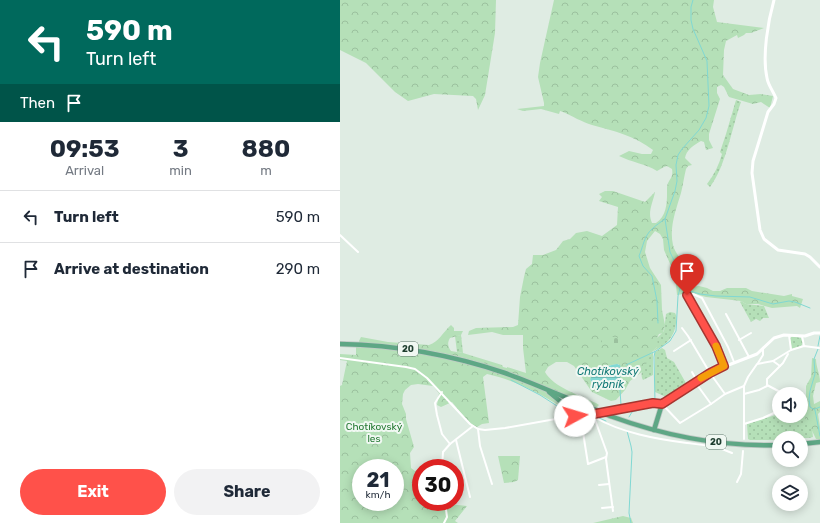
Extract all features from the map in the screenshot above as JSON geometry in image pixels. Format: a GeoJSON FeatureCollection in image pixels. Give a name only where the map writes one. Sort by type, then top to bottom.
{"type":"FeatureCollection","features":[{"type":"Feature","properties":{"kind":"main road","name":"20"},"geometry":{"type":"LineString","coordinates":[[340,344],[391,347],[438,354],[490,368],[541,387],[595,414],[610,416],[654,430],[712,442],[744,445],[772,445]]}},
{"type":"Feature","properties":{"kind":"main road"},"geometry":{"type":"LineString","coordinates":[[541,387],[572,411],[580,414]]}},
{"type":"Feature","properties":{"kind":"main road"},"geometry":{"type":"LineString","coordinates":[[654,430],[662,404]]}},
{"type":"Feature","properties":{"kind":"main road"},"geometry":{"type":"LineString","coordinates":[[808,443],[820,442]]}},
{"type":"Feature","properties":{"kind":"street"},"geometry":{"type":"LineString","coordinates":[[774,0],[768,19],[765,67],[767,80],[776,98],[774,104],[768,112],[753,161],[752,173],[760,230],[764,239],[774,248],[778,250],[805,254],[820,267]]}},
{"type":"Feature","properties":{"kind":"street"},"geometry":{"type":"LineString","coordinates":[[340,235],[358,252]]}},
{"type":"Feature","properties":{"kind":"street"},"geometry":{"type":"LineString","coordinates":[[724,366],[716,346],[687,295],[693,294],[702,298],[728,347],[734,362]]}},
{"type":"Feature","properties":{"kind":"street"},"geometry":{"type":"LineString","coordinates":[[726,314],[749,357]]}},
{"type":"Feature","properties":{"kind":"street"},"geometry":{"type":"LineString","coordinates":[[682,328],[725,394]]}},
{"type":"Feature","properties":{"kind":"street"},"geometry":{"type":"LineString","coordinates":[[739,340],[751,333]]}},
{"type":"Feature","properties":{"kind":"street"},"geometry":{"type":"LineString","coordinates":[[662,404],[710,373],[724,366],[757,354],[774,338],[789,335],[802,336],[820,333]]}},
{"type":"Feature","properties":{"kind":"street"},"geometry":{"type":"LineString","coordinates":[[789,335],[791,350]]}},
{"type":"Feature","properties":{"kind":"street"},"geometry":{"type":"LineString","coordinates":[[802,336],[804,346]]}},
{"type":"Feature","properties":{"kind":"street"},"geometry":{"type":"LineString","coordinates":[[674,351],[691,340]]}},
{"type":"Feature","properties":{"kind":"street"},"geometry":{"type":"LineString","coordinates":[[758,363],[773,361],[791,350],[804,346],[818,348]]}},
{"type":"Feature","properties":{"kind":"street"},"geometry":{"type":"LineString","coordinates":[[744,439],[744,386],[751,371],[763,355],[763,350]]}},
{"type":"Feature","properties":{"kind":"street"},"geometry":{"type":"LineString","coordinates":[[767,386],[767,380],[785,361],[788,353]]}},
{"type":"Feature","properties":{"kind":"street"},"geometry":{"type":"LineString","coordinates":[[340,358],[412,368],[423,374],[442,392],[473,426],[478,429],[485,430],[505,428],[580,414],[595,414],[653,403],[662,404],[680,423],[725,394],[744,386]]}},
{"type":"Feature","properties":{"kind":"street"},"geometry":{"type":"LineString","coordinates":[[773,361],[780,366]]}},
{"type":"Feature","properties":{"kind":"street"},"geometry":{"type":"LineString","coordinates":[[692,372],[711,404]]}},
{"type":"Feature","properties":{"kind":"street"},"geometry":{"type":"LineString","coordinates":[[744,394],[767,386]]}},
{"type":"Feature","properties":{"kind":"street"},"geometry":{"type":"LineString","coordinates":[[767,386],[772,388]]}},
{"type":"Feature","properties":{"kind":"street"},"geometry":{"type":"LineString","coordinates":[[442,392],[435,403],[440,431],[450,444]]}},
{"type":"Feature","properties":{"kind":"street"},"geometry":{"type":"LineString","coordinates":[[595,414],[623,429],[667,440],[714,447],[732,453]]}},
{"type":"Feature","properties":{"kind":"street"},"geometry":{"type":"LineString","coordinates":[[595,414],[607,453],[606,457],[613,511]]}},
{"type":"Feature","properties":{"kind":"street"},"geometry":{"type":"LineString","coordinates":[[595,414],[582,426],[588,464],[606,457]]}},
{"type":"Feature","properties":{"kind":"street"},"geometry":{"type":"LineString","coordinates":[[744,424],[772,414]]}},
{"type":"Feature","properties":{"kind":"street"},"geometry":{"type":"LineString","coordinates":[[443,459],[443,452],[450,444],[473,426]]}},
{"type":"Feature","properties":{"kind":"street"},"geometry":{"type":"LineString","coordinates":[[478,429],[480,446],[492,484]]}},
{"type":"Feature","properties":{"kind":"street"},"geometry":{"type":"LineString","coordinates":[[456,440],[470,497]]}},
{"type":"Feature","properties":{"kind":"street"},"geometry":{"type":"LineString","coordinates":[[737,482],[741,474],[743,451]]}},
{"type":"Feature","properties":{"kind":"street"},"geometry":{"type":"LineString","coordinates":[[599,485],[610,484]]}},
{"type":"Feature","properties":{"kind":"street"},"geometry":{"type":"LineString","coordinates":[[602,508],[613,507]]}},
{"type":"Feature","properties":{"kind":"street"},"geometry":{"type":"LineString","coordinates":[[444,523],[446,511]]}},
{"type":"Feature","properties":{"kind":"green space"},"geometry":{"type":"Polygon","coordinates":[[[340,0],[496,0],[495,33],[485,95],[478,110],[476,99],[473,96],[434,94],[408,101],[395,92],[366,63],[340,50],[340,0]]]}},
{"type":"Feature","properties":{"kind":"green space"},"geometry":{"type":"Polygon","coordinates":[[[554,0],[714,0],[713,7],[717,22],[764,28],[751,33],[746,33],[738,38],[737,35],[726,41],[724,50],[723,75],[733,89],[749,95],[761,94],[773,96],[770,108],[761,102],[753,104],[729,97],[724,87],[721,85],[717,87],[717,93],[720,99],[709,134],[709,140],[713,148],[706,150],[704,142],[701,141],[691,148],[686,155],[685,158],[692,165],[688,166],[686,169],[674,219],[672,238],[675,250],[684,265],[684,285],[692,287],[699,286],[713,291],[720,291],[727,288],[746,288],[752,291],[784,296],[792,294],[792,296],[803,299],[800,308],[797,306],[772,308],[758,304],[746,304],[741,301],[706,297],[692,293],[677,295],[675,275],[664,250],[663,239],[660,234],[655,231],[647,241],[645,252],[650,268],[661,285],[662,310],[665,325],[663,333],[659,334],[657,338],[658,346],[652,352],[642,372],[630,381],[625,390],[616,400],[611,401],[592,392],[574,366],[567,362],[556,362],[548,367],[545,372],[561,387],[599,405],[595,409],[521,377],[461,357],[418,349],[360,344],[359,341],[361,337],[388,342],[429,345],[438,339],[451,325],[454,328],[454,331],[463,331],[461,335],[450,338],[448,345],[451,351],[463,353],[502,365],[503,367],[526,373],[523,335],[503,335],[492,332],[468,335],[469,331],[476,328],[513,327],[518,325],[520,297],[524,277],[526,269],[532,264],[533,255],[543,255],[556,250],[563,241],[570,239],[576,233],[587,231],[602,236],[617,225],[618,207],[599,201],[602,197],[599,194],[605,191],[613,191],[645,202],[655,192],[650,211],[652,223],[656,223],[663,216],[667,202],[667,185],[672,175],[672,169],[667,166],[657,171],[619,156],[629,151],[642,154],[651,154],[653,150],[632,138],[588,124],[560,111],[559,114],[541,109],[523,111],[517,109],[544,106],[538,77],[554,0]],[[619,364],[602,368],[595,372],[590,379],[593,386],[617,390],[619,364]]]}},
{"type":"Feature","properties":{"kind":"green space"},"geometry":{"type":"Polygon","coordinates":[[[736,100],[741,102],[728,146],[716,178],[710,187],[707,184],[716,170],[721,158],[722,154],[720,152],[736,100]]]}},
{"type":"Feature","properties":{"kind":"green space"},"geometry":{"type":"Polygon","coordinates":[[[741,301],[746,304],[764,306],[769,318],[763,318],[760,321],[756,319],[751,322],[740,302],[741,301]]]}},
{"type":"Feature","properties":{"kind":"green space"},"geometry":{"type":"Polygon","coordinates":[[[670,312],[675,313],[676,315],[674,333],[665,344],[652,352],[657,347],[657,338],[664,331],[666,314],[670,312]]]}},
{"type":"Feature","properties":{"kind":"green space"},"geometry":{"type":"Polygon","coordinates":[[[461,335],[463,353],[457,352],[455,336],[461,335]]]}},
{"type":"Feature","properties":{"kind":"green space"},"geometry":{"type":"Polygon","coordinates":[[[604,335],[624,339],[621,348],[601,342],[604,335]]]}},
{"type":"Feature","properties":{"kind":"green space"},"geometry":{"type":"Polygon","coordinates":[[[792,336],[801,338],[803,343],[801,346],[792,349],[790,339],[792,336]]]}},
{"type":"Feature","properties":{"kind":"green space","name":"Chotíkovský les"},"geometry":{"type":"Polygon","coordinates":[[[356,347],[415,352],[459,360],[500,373],[543,390],[568,411],[529,389],[509,380],[487,374],[483,377],[489,423],[482,424],[477,427],[467,419],[452,402],[441,407],[437,405],[439,393],[433,386],[418,384],[411,385],[403,394],[402,404],[414,447],[410,453],[412,469],[412,511],[463,511],[455,521],[458,523],[340,523],[340,386],[342,385],[347,361],[340,360],[340,354],[356,355],[356,347]]]}},
{"type":"Feature","properties":{"kind":"green space"},"geometry":{"type":"Polygon","coordinates":[[[662,348],[665,350],[667,358],[674,362],[687,385],[666,397],[655,392],[655,352],[662,348]]]}},
{"type":"Feature","properties":{"kind":"green space"},"geometry":{"type":"Polygon","coordinates":[[[653,352],[653,375],[643,380],[642,369],[653,352]]]}},
{"type":"Feature","properties":{"kind":"green space"},"geometry":{"type":"Polygon","coordinates":[[[812,358],[816,359],[820,379],[820,382],[816,383],[813,396],[814,404],[820,401],[820,412],[818,414],[820,439],[816,439],[808,422],[808,387],[806,386],[811,377],[812,358]]]}},
{"type":"Feature","properties":{"kind":"green space"},"geometry":{"type":"Polygon","coordinates":[[[772,416],[772,423],[808,423],[808,421],[812,428],[813,437],[808,438],[808,431],[772,431],[772,440],[750,440],[748,439],[747,424],[772,416]]]}},
{"type":"Feature","properties":{"kind":"green space"},"geometry":{"type":"Polygon","coordinates":[[[498,456],[520,456],[518,480],[504,483],[498,456]]]}},
{"type":"Feature","properties":{"kind":"green space"},"geometry":{"type":"Polygon","coordinates":[[[623,516],[631,518],[633,523],[593,523],[623,516]]]}},
{"type":"Feature","properties":{"kind":"water","name":"Chotíkovský rybník"},"geometry":{"type":"Polygon","coordinates":[[[617,364],[620,365],[621,368],[619,390],[599,389],[593,386],[590,379],[595,372],[605,367],[617,364]]]}},
{"type":"Feature","properties":{"kind":"waterway"},"geometry":{"type":"LineString","coordinates":[[626,365],[656,351],[670,341],[676,331],[680,273],[670,252],[665,219],[675,191],[678,155],[699,130],[706,118],[709,106],[707,61],[693,29],[691,20],[691,7],[693,0]]}},
{"type":"Feature","properties":{"kind":"waterway"},"geometry":{"type":"LineString","coordinates":[[658,323],[657,301],[652,276],[643,266],[639,256],[645,238],[649,232],[665,219]]}},
{"type":"Feature","properties":{"kind":"waterway"},"geometry":{"type":"LineString","coordinates":[[680,288],[700,294],[750,297],[773,304],[789,301],[810,308]]}},
{"type":"Feature","properties":{"kind":"waterway"},"geometry":{"type":"LineString","coordinates":[[818,346],[820,336]]}},
{"type":"Feature","properties":{"kind":"waterway"},"geometry":{"type":"LineString","coordinates":[[818,349],[814,359],[815,374],[809,399],[810,407],[815,410],[820,436]]}},
{"type":"Feature","properties":{"kind":"waterway"},"geometry":{"type":"LineString","coordinates":[[655,352],[655,401]]}},
{"type":"Feature","properties":{"kind":"waterway"},"geometry":{"type":"LineString","coordinates":[[511,380],[570,413]]}},
{"type":"Feature","properties":{"kind":"waterway"},"geometry":{"type":"LineString","coordinates":[[600,410],[621,405],[620,390]]}},
{"type":"Feature","properties":{"kind":"waterway"},"geometry":{"type":"LineString","coordinates":[[629,417],[632,412],[653,406]]}},
{"type":"Feature","properties":{"kind":"waterway"},"geometry":{"type":"LineString","coordinates":[[815,409],[820,407]]}},
{"type":"Feature","properties":{"kind":"waterway"},"geometry":{"type":"LineString","coordinates":[[573,409],[584,413]]}},
{"type":"Feature","properties":{"kind":"waterway"},"geometry":{"type":"LineString","coordinates":[[597,417],[606,421]]}},
{"type":"Feature","properties":{"kind":"waterway"},"geometry":{"type":"LineString","coordinates":[[627,431],[632,452],[629,513],[631,523]]}},
{"type":"Feature","properties":{"kind":"slow traffic"},"geometry":{"type":"LineString","coordinates":[[701,378],[724,366],[716,346]]}},
{"type":"Feature","properties":{"kind":"route"},"geometry":{"type":"LineString","coordinates":[[575,416],[653,403],[662,404],[710,373],[724,366],[716,346],[687,295]]}}]}
